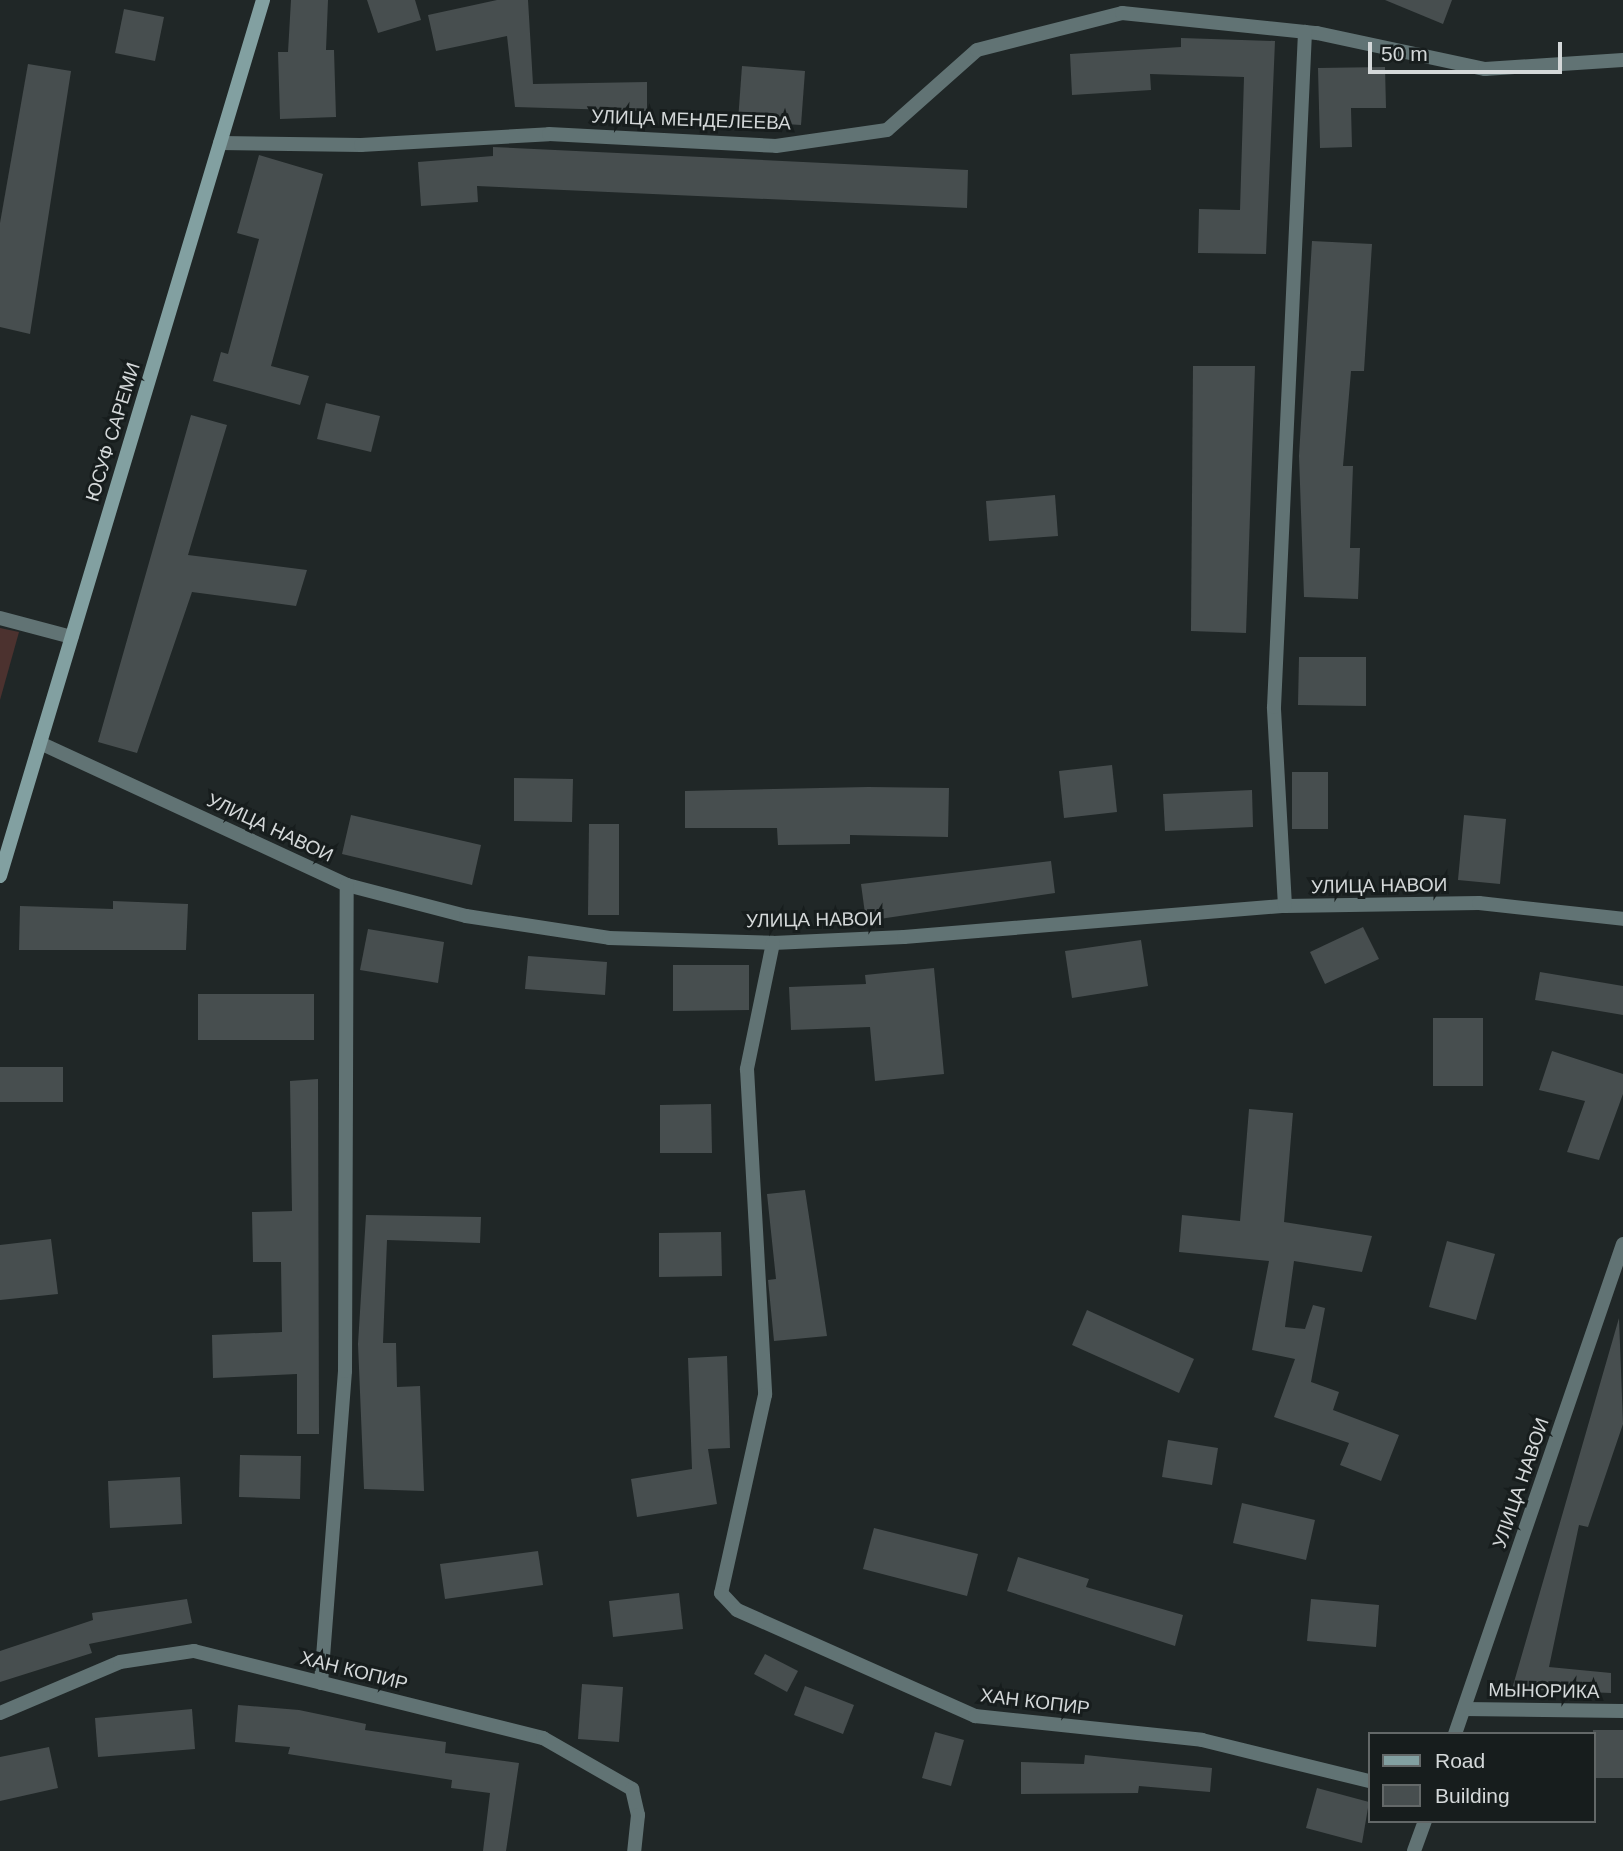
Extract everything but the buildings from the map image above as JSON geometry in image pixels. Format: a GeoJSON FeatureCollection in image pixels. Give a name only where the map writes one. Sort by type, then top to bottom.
{"type":"FeatureCollection","features":[{"type":"Feature","properties":{"kind":"main road","name":"ЮСУФ САРЕМИ"},"geometry":{"type":"LineString","coordinates":[[0,876],[263,0]]}},
{"type":"Feature","properties":{"kind":"street","name":"УЛИЦА МЕНДЕЛЕЕВА"},"geometry":{"type":"LineString","coordinates":[[220,143],[361,145],[549,134],[776,146],[887,131],[976,50],[1122,13],[1305,32],[1485,69],[1623,60]]}},
{"type":"Feature","properties":{"kind":"street"},"geometry":{"type":"LineString","coordinates":[[1285,906],[1275,706],[1305,32]]}},
{"type":"Feature","properties":{"kind":"street"},"geometry":{"type":"LineString","coordinates":[[0,618],[72,637]]}},
{"type":"Feature","properties":{"kind":"street","name":"УЛИЦА НАВОИ"},"geometry":{"type":"LineString","coordinates":[[40,743],[347,885],[466,916],[609,938],[773,943],[1285,906],[1479,903],[1623,919]]}},
{"type":"Feature","properties":{"kind":"street"},"geometry":{"type":"LineString","coordinates":[[321,1683],[345,1371],[347,885]]}},
{"type":"Feature","properties":{"kind":"street","name":"ХАН КОПИР"},"geometry":{"type":"LineString","coordinates":[[773,943],[747,1069],[765,1395],[721,1593],[737,1609],[975,1716],[1202,1740],[1368,1781]]}},
{"type":"Feature","properties":{"kind":"street","name":"УЛИЦА НАВОИ"},"geometry":{"type":"LineString","coordinates":[[1456,1732],[1623,1244]]}},
{"type":"Feature","properties":{"kind":"street","name":"ХАН КОПИР"},"geometry":{"type":"LineString","coordinates":[[0,1713],[120,1662],[194,1651],[543,1738],[632,1789],[638,1815],[634,1851]]}},
{"type":"Feature","properties":{"kind":"street","name":"МЫНОРИКА"},"geometry":{"type":"LineString","coordinates":[[1464,1709],[1623,1711]]}},
{"type":"Feature","properties":{"kind":"street"},"geometry":{"type":"LineString","coordinates":[[1414,1851],[1424,1823]]}},
{"type":"Feature","properties":{"kind":"shaded area"},"geometry":{"type":"Polygon","coordinates":[[[0,628],[19,632],[0,700],[0,628]]]}}]}
